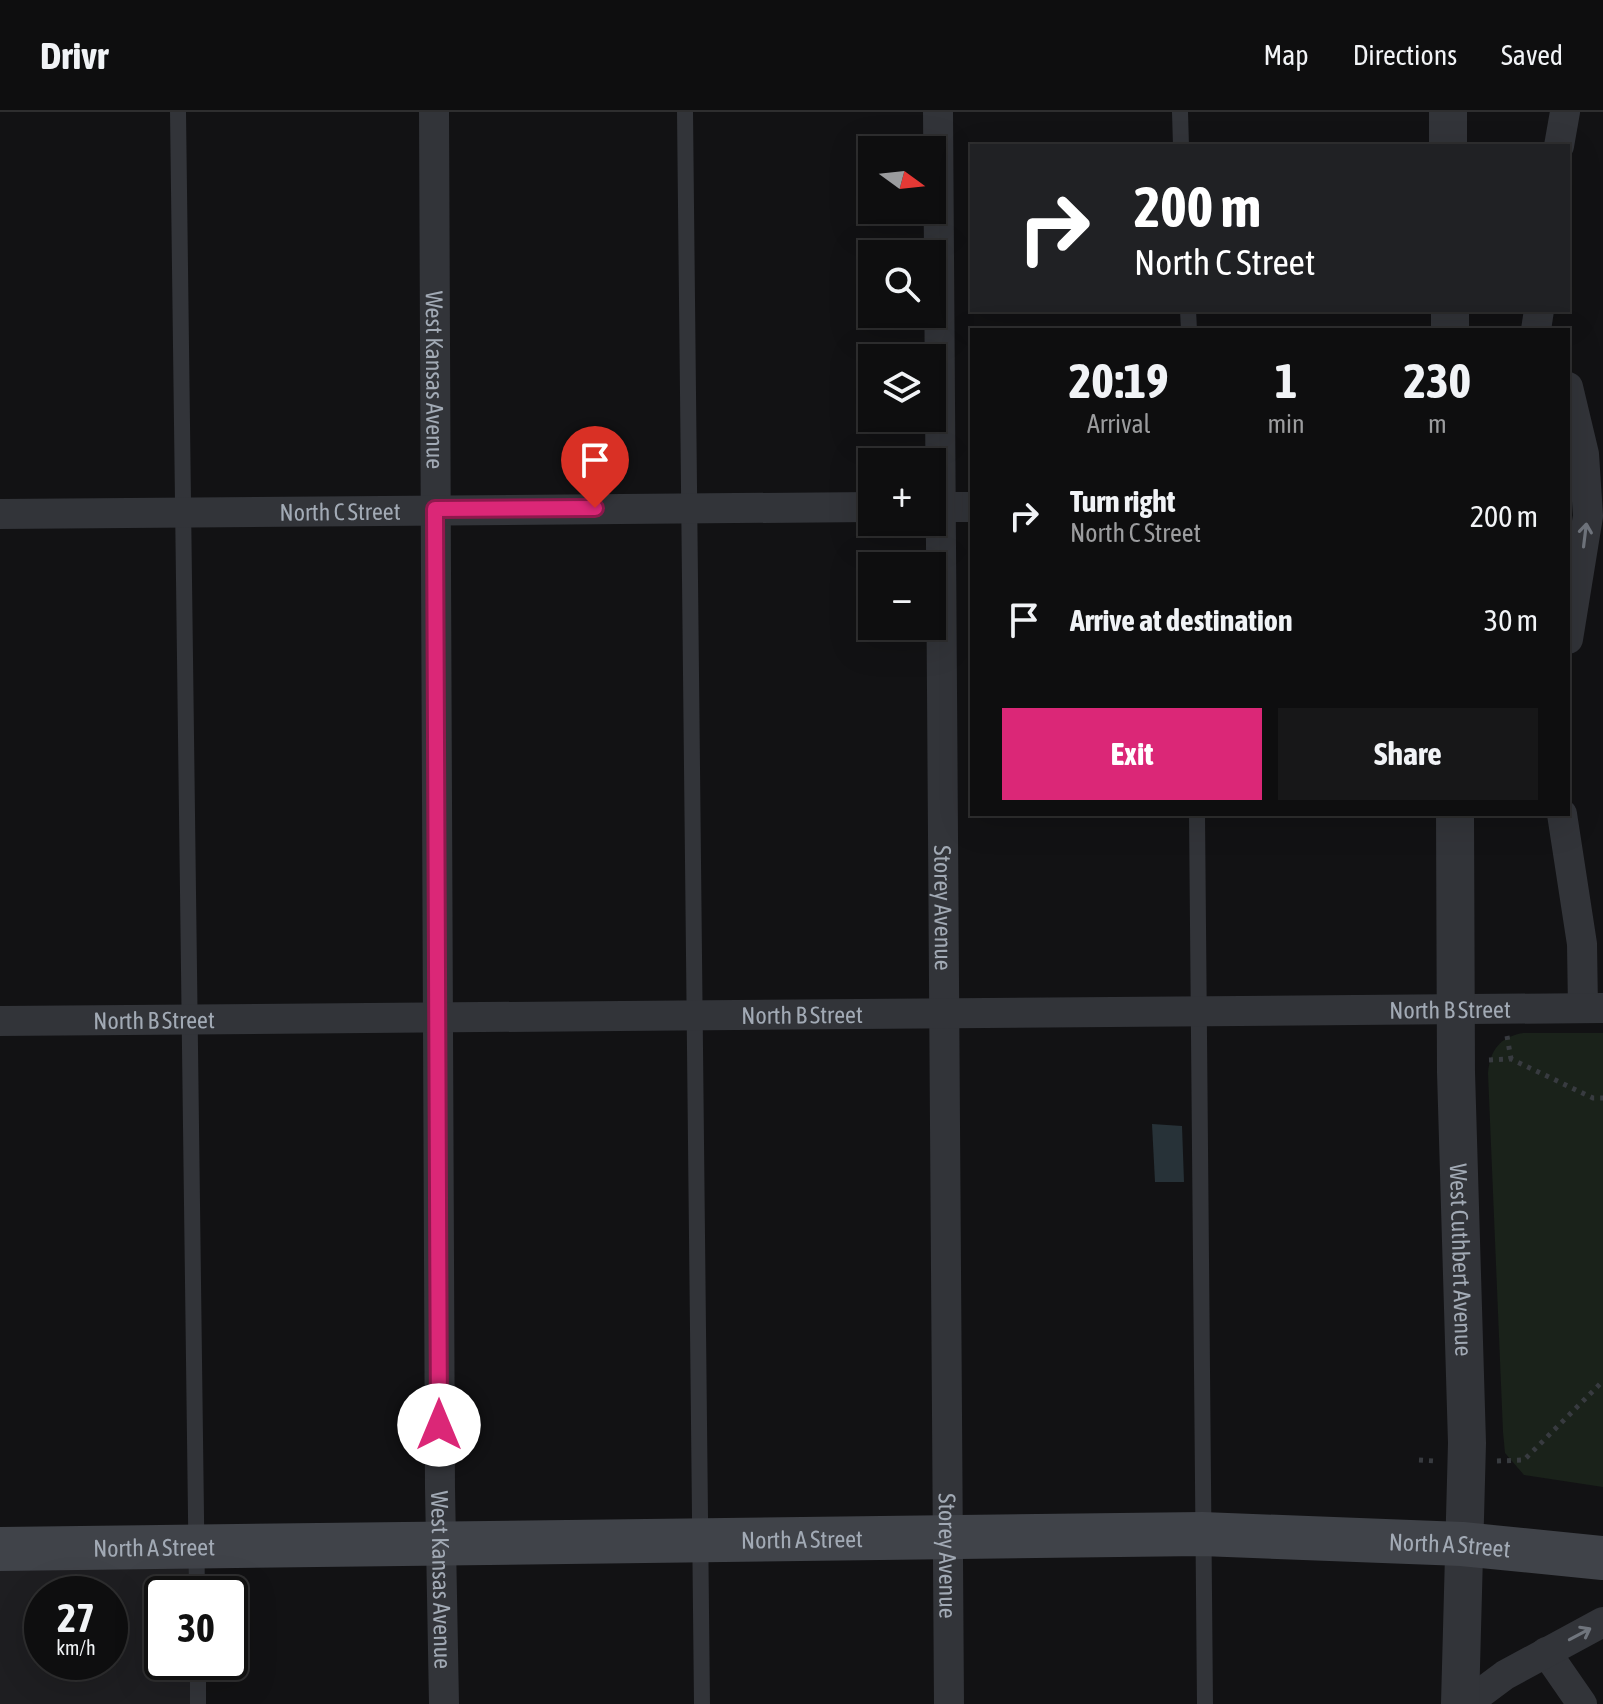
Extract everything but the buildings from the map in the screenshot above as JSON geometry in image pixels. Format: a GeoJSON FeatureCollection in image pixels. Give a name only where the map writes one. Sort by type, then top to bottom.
{"type":"FeatureCollection","features":[{"type":"Feature","properties":{"kind":"main road","name":"North A Street"},"geometry":{"type":"LineString","coordinates":[[0,1549],[1202,1534],[1462,1544],[1603,1558]]}},
{"type":"Feature","properties":{"kind":"street","name":"West Kansas Avenue"},"geometry":{"type":"LineString","coordinates":[[434,112],[440,1488],[444,1704]]}},
{"type":"Feature","properties":{"kind":"street","name":"Storey Avenue"},"geometry":{"type":"LineString","coordinates":[[936,448],[938,112]]}},
{"type":"Feature","properties":{"kind":"street"},"geometry":{"type":"LineString","coordinates":[[1448,112],[1448,144]]}},
{"type":"Feature","properties":{"kind":"street"},"geometry":{"type":"LineString","coordinates":[[1559,144],[1565,112]]}},
{"type":"Feature","properties":{"kind":"street"},"geometry":{"type":"LineString","coordinates":[[1570,395],[1584,454],[1588,516],[1570,627]]}},
{"type":"Feature","properties":{"kind":"street","name":"North C Street"},"geometry":{"type":"LineString","coordinates":[[0,514],[858,507]]}},
{"type":"Feature","properties":{"kind":"street"},"geometry":{"type":"LineString","coordinates":[[946,507],[970,507]]}},
{"type":"Feature","properties":{"kind":"street","name":"Storey Avenue"},"geometry":{"type":"LineString","coordinates":[[936,536],[949,1704]]}},
{"type":"Feature","properties":{"kind":"street","name":"West Cuthbert Avenue"},"geometry":{"type":"LineString","coordinates":[[1455,816],[1466,1461],[1462,1544],[1463,1704]]}},
{"type":"Feature","properties":{"kind":"street"},"geometry":{"type":"LineString","coordinates":[[1562,816],[1593,1008]]}},
{"type":"Feature","properties":{"kind":"street","name":"North B Street"},"geometry":{"type":"LineString","coordinates":[[0,1021],[1593,1008]]}},
{"type":"Feature","properties":{"kind":"street"},"geometry":{"type":"LineString","coordinates":[[1463,1704],[1505,1675],[1603,1622]]}},
{"type":"Feature","properties":{"kind":"street"},"geometry":{"type":"LineString","coordinates":[[1546,1652],[1582,1704]]}},
{"type":"Feature","properties":{"kind":"lane"},"geometry":{"type":"LineString","coordinates":[[178,112],[197,1576]]}},
{"type":"Feature","properties":{"kind":"lane"},"geometry":{"type":"LineString","coordinates":[[685,112],[702,1704]]}},
{"type":"Feature","properties":{"kind":"lane"},"geometry":{"type":"LineString","coordinates":[[1180,112],[1181,144]]}},
{"type":"Feature","properties":{"kind":"lane"},"geometry":{"type":"LineString","coordinates":[[1197,816],[1205,1704]]}},
{"type":"Feature","properties":{"kind":"lane"},"geometry":{"type":"LineString","coordinates":[[198,1680],[198,1704]]}},
{"type":"Feature","properties":{"kind":"path"},"geometry":{"type":"LineString","coordinates":[[1511,1059],[1593,1098],[1603,1098]]}},
{"type":"Feature","properties":{"kind":"path"},"geometry":{"type":"LineString","coordinates":[[1419,1460],[1524,1460],[1602,1382]]}},
{"type":"Feature","properties":{"kind":"shaded area"},"geometry":{"type":"Polygon","coordinates":[[[1523,1033],[1603,1033],[1603,1487],[1524,1475],[1505,1453],[1488,1073],[1494,1051],[1502,1041],[1523,1033]]]}},
{"type":"Feature","properties":{"kind":"shaded area"},"geometry":{"type":"Polygon","coordinates":[[[1152,1124],[1182,1126],[1184,1182],[1155,1182],[1152,1124]]]}},
{"type":"Feature","properties":{"kind":"shaded area"},"geometry":{"type":"Polygon","coordinates":[[[193,1530],[193,1576],[144,1576],[144,1680],[194,1680],[194,1704],[0,1704],[0,1536],[193,1530]]]}},
{"type":"Feature","properties":{"kind":"route"},"geometry":{"type":"LineString","coordinates":[[439,1425],[435,509],[595,508]]}}]}
